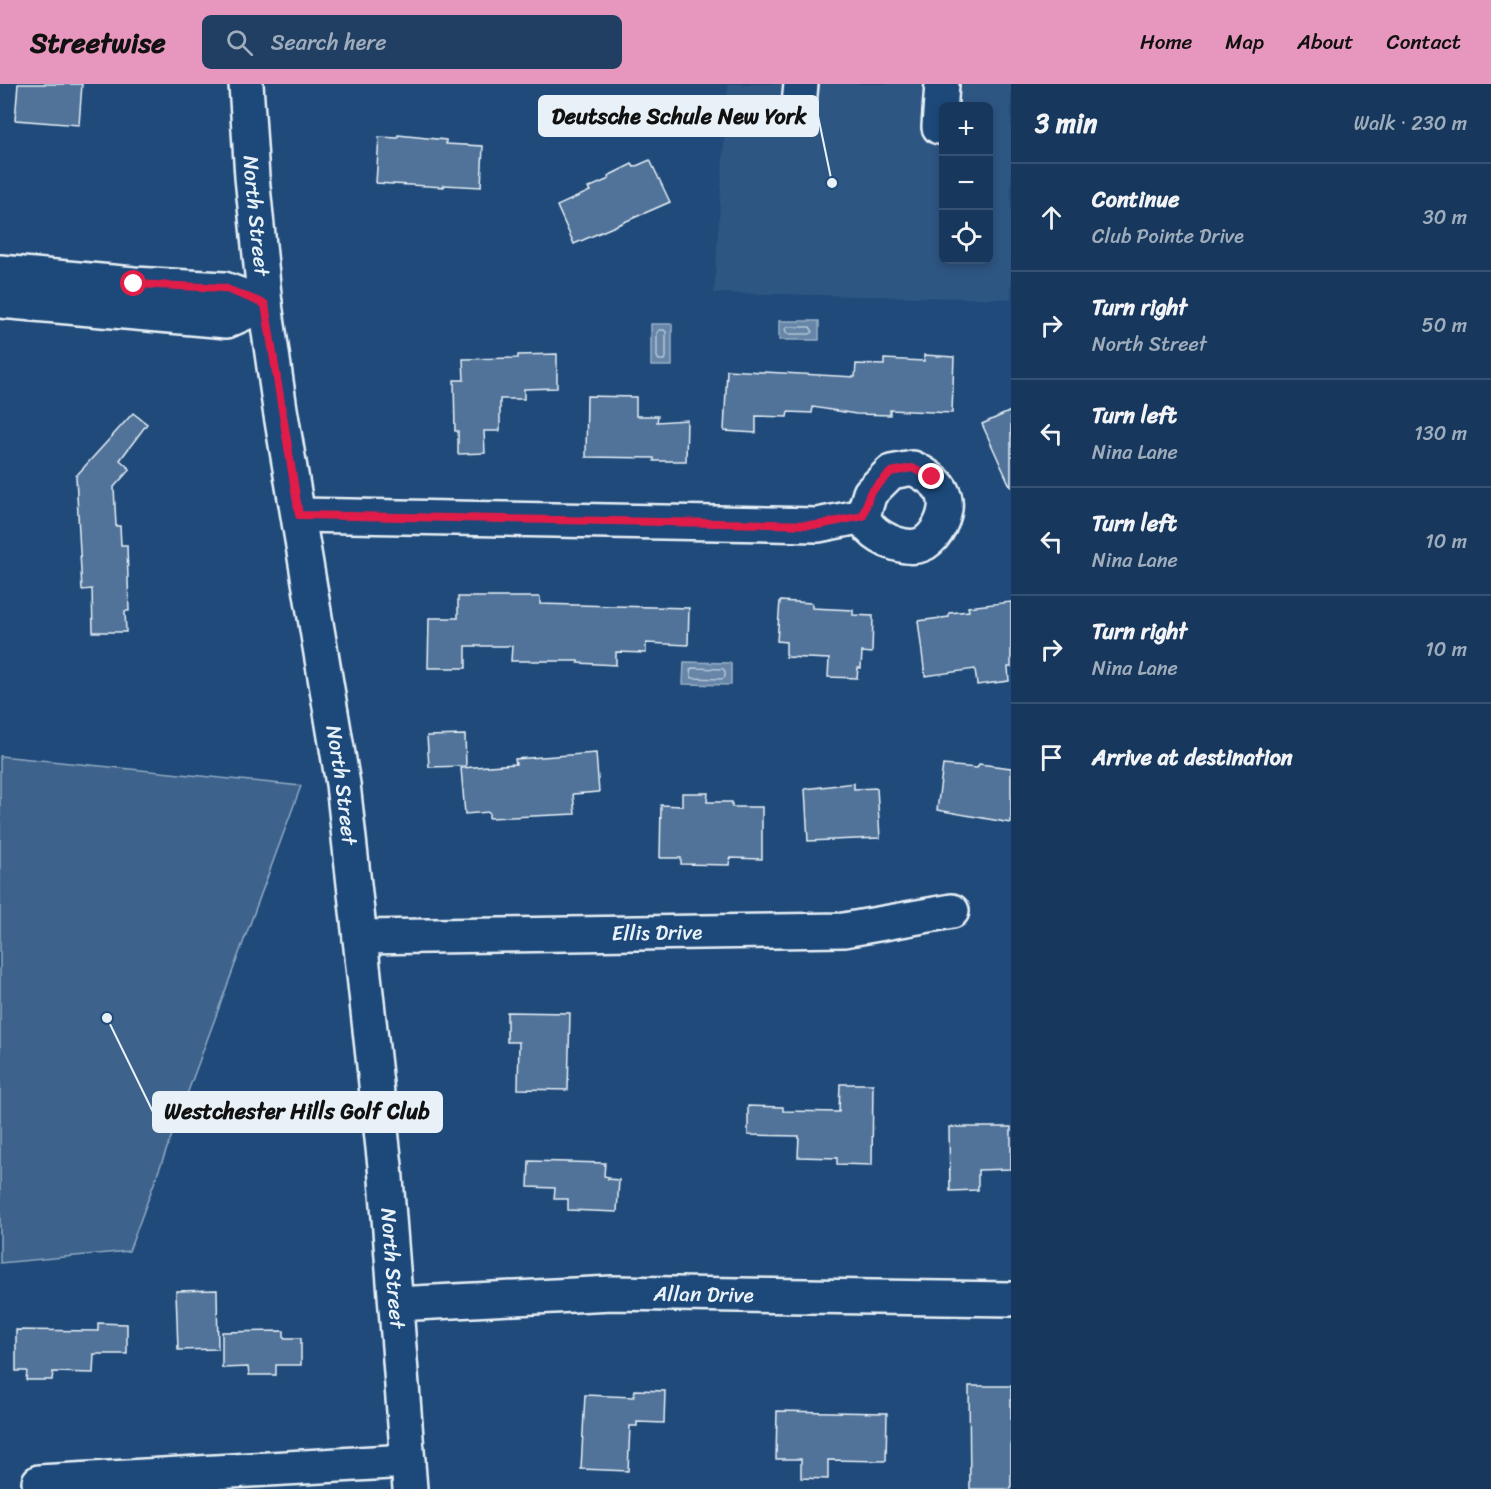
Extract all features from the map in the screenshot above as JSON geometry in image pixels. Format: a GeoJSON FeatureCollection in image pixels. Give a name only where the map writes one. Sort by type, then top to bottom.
{"type":"FeatureCollection","features":[{"type":"Feature","properties":{"kind":"street","name":"North Street"},"geometry":{"type":"LineString","coordinates":[[246,84],[252,177],[265,304],[343,784],[385,1166],[409,1475]]}},
{"type":"Feature","properties":{"kind":"street"},"geometry":{"type":"LineString","coordinates":[[941,102],[942,84]]}},
{"type":"Feature","properties":{"kind":"street"},"geometry":{"type":"LineString","coordinates":[[0,272],[134,284],[224,288],[265,304]]}},
{"type":"Feature","properties":{"kind":"street"},"geometry":{"type":"LineString","coordinates":[[0,301],[227,321],[265,304]]}},
{"type":"Feature","properties":{"kind":"street"},"geometry":{"type":"LineString","coordinates":[[299,515],[818,525],[863,516]]}},
{"type":"Feature","properties":{"kind":"street","name":"Ellis Drive"},"geometry":{"type":"LineString","coordinates":[[360,937],[844,930],[952,911]]}},
{"type":"Feature","properties":{"kind":"street","name":"Allan Drive"},"geometry":{"type":"LineString","coordinates":[[396,1304],[612,1293],[1011,1299]]}},
{"type":"Feature","properties":{"kind":"street"},"geometry":{"type":"LineString","coordinates":[[39,1482],[409,1475]]}},
{"type":"Feature","properties":{"kind":"shaded area"},"geometry":{"type":"Polygon","coordinates":[[[728,84],[1011,84],[1011,299],[714,293],[728,84]]]}},
{"type":"Feature","properties":{"kind":"shaded area"},"geometry":{"type":"Polygon","coordinates":[[[0,756],[301,786],[129,1251],[0,1263],[0,756]]]}},
{"type":"Feature","properties":{"kind":"water"},"geometry":{"type":"Polygon","coordinates":[[[779,321],[819,321],[819,340],[779,340],[779,321]]]}},
{"type":"Feature","properties":{"kind":"water"},"geometry":{"type":"Polygon","coordinates":[[[651,324],[672,324],[672,366],[651,366],[651,324]]]}},
{"type":"Feature","properties":{"kind":"water"},"geometry":{"type":"Polygon","coordinates":[[[684,662],[731,663],[731,685],[683,684],[684,662]]]}},
{"type":"Feature","properties":{"kind":"building"},"geometry":{"type":"Polygon","coordinates":[[[18,84],[82,84],[79,125],[15,120],[18,84]]]}},
{"type":"Feature","properties":{"kind":"building"},"geometry":{"type":"Polygon","coordinates":[[[398,135],[446,140],[446,144],[483,146],[481,187],[376,183],[379,137],[398,138],[398,135]]]}},
{"type":"Feature","properties":{"kind":"building"},"geometry":{"type":"Polygon","coordinates":[[[650,160],[670,202],[574,244],[557,206],[590,191],[588,188],[609,179],[608,176],[632,164],[634,167],[650,160]]]}},
{"type":"Feature","properties":{"kind":"building"},"geometry":{"type":"Polygon","coordinates":[[[557,354],[557,388],[524,389],[524,399],[500,399],[500,431],[484,431],[485,453],[458,454],[454,380],[464,380],[463,359],[518,358],[518,355],[557,354]]]}},
{"type":"Feature","properties":{"kind":"building"},"geometry":{"type":"Polygon","coordinates":[[[924,355],[954,357],[952,413],[890,410],[890,415],[856,414],[813,407],[812,413],[788,412],[787,417],[756,416],[756,433],[724,431],[727,370],[855,377],[856,364],[884,365],[884,359],[924,361],[924,355]]]}},
{"type":"Feature","properties":{"kind":"building"},"geometry":{"type":"Polygon","coordinates":[[[587,396],[636,397],[636,416],[658,416],[657,422],[687,420],[686,461],[586,457],[587,396]]]}},
{"type":"Feature","properties":{"kind":"building"},"geometry":{"type":"Polygon","coordinates":[[[1011,411],[1011,488],[982,424],[1011,411]]]}},
{"type":"Feature","properties":{"kind":"building"},"geometry":{"type":"Polygon","coordinates":[[[133,413],[147,424],[120,460],[130,469],[114,487],[116,526],[120,526],[121,545],[127,545],[129,611],[125,611],[126,632],[93,632],[92,589],[82,590],[76,476],[133,413]]]}},
{"type":"Feature","properties":{"kind":"building"},"geometry":{"type":"Polygon","coordinates":[[[458,597],[540,597],[540,604],[689,608],[688,645],[646,643],[646,653],[616,652],[616,665],[578,663],[578,661],[511,661],[512,646],[466,646],[466,668],[428,668],[429,618],[458,618],[458,597]]]}},
{"type":"Feature","properties":{"kind":"building"},"geometry":{"type":"Polygon","coordinates":[[[780,601],[812,603],[812,608],[853,610],[853,615],[873,616],[872,653],[862,652],[861,668],[858,668],[857,678],[828,677],[829,659],[786,657],[786,642],[777,641],[780,601]]]}},
{"type":"Feature","properties":{"kind":"building"},"geometry":{"type":"Polygon","coordinates":[[[1011,602],[1009,681],[977,685],[975,669],[925,676],[918,621],[949,617],[949,613],[969,611],[968,607],[1011,602]]]}},
{"type":"Feature","properties":{"kind":"building"},"geometry":{"type":"Polygon","coordinates":[[[465,735],[466,766],[429,767],[427,736],[465,735]]]}},
{"type":"Feature","properties":{"kind":"building"},"geometry":{"type":"Polygon","coordinates":[[[596,753],[599,792],[573,794],[575,814],[489,818],[489,812],[465,814],[461,768],[516,764],[515,759],[596,753]]]}},
{"type":"Feature","properties":{"kind":"building"},"geometry":{"type":"Polygon","coordinates":[[[979,764],[1011,768],[1011,823],[937,810],[943,765],[977,768],[979,764]]]}},
{"type":"Feature","properties":{"kind":"building"},"geometry":{"type":"Polygon","coordinates":[[[854,783],[854,789],[877,788],[880,838],[808,841],[805,789],[854,783]]]}},
{"type":"Feature","properties":{"kind":"building"},"geometry":{"type":"Polygon","coordinates":[[[682,793],[708,793],[707,802],[732,802],[732,807],[762,807],[762,859],[730,858],[729,865],[681,864],[681,858],[660,858],[661,805],[682,806],[682,793]]]}},
{"type":"Feature","properties":{"kind":"building"},"geometry":{"type":"Polygon","coordinates":[[[507,1012],[570,1013],[568,1090],[518,1089],[519,1042],[507,1042],[507,1012]]]}},
{"type":"Feature","properties":{"kind":"building"},"geometry":{"type":"Polygon","coordinates":[[[840,1084],[873,1084],[872,1165],[837,1164],[837,1158],[798,1157],[799,1136],[748,1135],[748,1106],[783,1107],[783,1111],[839,1112],[840,1084]]]}},
{"type":"Feature","properties":{"kind":"building"},"geometry":{"type":"Polygon","coordinates":[[[949,1127],[1011,1127],[1011,1169],[978,1170],[978,1190],[950,1191],[949,1127]]]}},
{"type":"Feature","properties":{"kind":"building"},"geometry":{"type":"Polygon","coordinates":[[[529,1161],[605,1163],[604,1176],[609,1177],[608,1179],[619,1180],[617,1212],[568,1210],[568,1199],[554,1199],[555,1188],[528,1187],[529,1161]]]}},
{"type":"Feature","properties":{"kind":"building"},"geometry":{"type":"Polygon","coordinates":[[[217,1290],[218,1349],[178,1350],[176,1291],[217,1290]]]}},
{"type":"Feature","properties":{"kind":"building"},"geometry":{"type":"Polygon","coordinates":[[[98,1323],[127,1324],[127,1354],[94,1354],[93,1373],[53,1372],[52,1380],[26,1380],[27,1371],[16,1371],[16,1330],[98,1331],[98,1323]]]}},
{"type":"Feature","properties":{"kind":"building"},"geometry":{"type":"Polygon","coordinates":[[[284,1331],[284,1338],[301,1338],[301,1365],[276,1365],[276,1375],[249,1375],[248,1367],[222,1368],[222,1332],[284,1331]]]}},
{"type":"Feature","properties":{"kind":"building"},"geometry":{"type":"Polygon","coordinates":[[[969,1386],[1011,1386],[1011,1489],[970,1489],[969,1386]]]}},
{"type":"Feature","properties":{"kind":"building"},"geometry":{"type":"Polygon","coordinates":[[[635,1390],[665,1391],[664,1423],[637,1422],[637,1426],[630,1426],[628,1471],[581,1469],[585,1395],[634,1397],[635,1390]]]}},
{"type":"Feature","properties":{"kind":"building"},"geometry":{"type":"Polygon","coordinates":[[[777,1411],[887,1413],[886,1461],[828,1460],[828,1479],[801,1478],[801,1459],[776,1459],[777,1411]]]}},
{"type":"Feature","properties":{"kind":"place","name":"Deutsche Schule New York"},"geometry":{"type":"Point","coordinates":[832,183]}},
{"type":"Feature","properties":{"kind":"place","name":"Westchester Hills Golf Club"},"geometry":{"type":"Point","coordinates":[107,1018]}},
{"type":"Feature","properties":{"kind":"route"},"geometry":{"type":"LineString","coordinates":[[134,284],[224,288],[265,304],[280,409],[299,515],[818,525],[863,516],[870,493],[891,472],[912,468],[932,477]]}}]}
